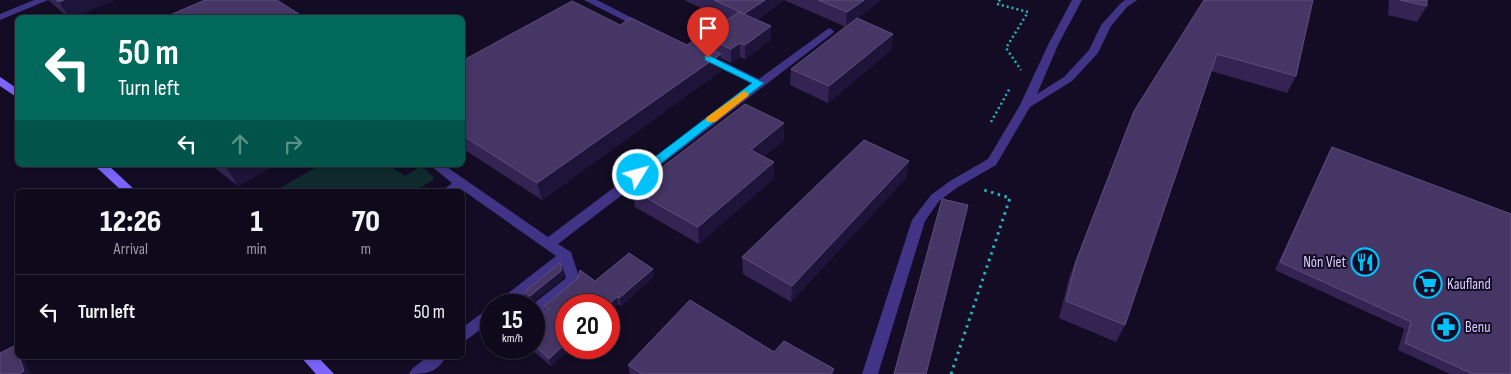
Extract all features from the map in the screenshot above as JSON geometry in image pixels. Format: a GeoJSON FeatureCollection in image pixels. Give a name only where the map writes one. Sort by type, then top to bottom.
{"type":"FeatureCollection","features":[{"type":"Feature","properties":{"kind":"street"},"geometry":{"type":"LineString","coordinates":[[0,80],[15,92]]}},
{"type":"Feature","properties":{"kind":"street"},"geometry":{"type":"LineString","coordinates":[[102,167],[128,189]]}},
{"type":"Feature","properties":{"kind":"street"},"geometry":{"type":"LineString","coordinates":[[310,359],[326,374]]}},
{"type":"Feature","properties":{"kind":"lane"},"geometry":{"type":"LineString","coordinates":[[0,17],[43,0]]}},
{"type":"Feature","properties":{"kind":"lane"},"geometry":{"type":"LineString","coordinates":[[589,0],[652,30]]}},
{"type":"Feature","properties":{"kind":"lane"},"geometry":{"type":"LineString","coordinates":[[870,374],[919,220],[935,198],[954,184],[992,162],[1026,105],[1077,0]]}},
{"type":"Feature","properties":{"kind":"lane"},"geometry":{"type":"LineString","coordinates":[[1026,105],[1068,79],[1094,51],[1106,25],[1124,5],[1132,0]]}},
{"type":"Feature","properties":{"kind":"lane"},"geometry":{"type":"LineString","coordinates":[[548,244],[829,31]]}},
{"type":"Feature","properties":{"kind":"lane"},"geometry":{"type":"LineString","coordinates":[[697,52],[759,83]]}},
{"type":"Feature","properties":{"kind":"lane"},"geometry":{"type":"LineString","coordinates":[[439,167],[566,256],[573,280],[545,303]]}},
{"type":"Feature","properties":{"kind":"lane"},"geometry":{"type":"LineString","coordinates":[[451,189],[461,183]]}},
{"type":"Feature","properties":{"kind":"lane"},"geometry":{"type":"LineString","coordinates":[[517,294],[566,256]]}},
{"type":"Feature","properties":{"kind":"lane"},"geometry":{"type":"LineString","coordinates":[[465,335],[480,324]]}},
{"type":"Feature","properties":{"kind":"lane"},"geometry":{"type":"LineString","coordinates":[[417,374],[435,359]]}},
{"type":"Feature","properties":{"kind":"path"},"geometry":{"type":"LineString","coordinates":[[1000,0],[997,4],[1028,12],[1006,48],[1022,68],[1017,76]]}},
{"type":"Feature","properties":{"kind":"path"},"geometry":{"type":"LineString","coordinates":[[990,125],[1012,85]]}},
{"type":"Feature","properties":{"kind":"path"},"geometry":{"type":"LineString","coordinates":[[951,374],[1010,198],[984,190]]}},
{"type":"Feature","properties":{"kind":"green space"},"geometry":{"type":"Polygon","coordinates":[[[317,167],[392,167],[405,176],[422,167],[433,176],[433,180],[418,189],[278,189],[317,167]]]}},
{"type":"Feature","properties":{"kind":"building"},"geometry":{"type":"Polygon","coordinates":[[[205,0],[277,0],[300,15],[170,15],[205,0]]]}},
{"type":"Feature","properties":{"kind":"building"},"geometry":{"type":"Polygon","coordinates":[[[714,0],[765,0],[744,14],[714,0]]]}},
{"type":"Feature","properties":{"kind":"building"},"geometry":{"type":"Polygon","coordinates":[[[818,0],[864,0],[847,12],[818,0]]]}},
{"type":"Feature","properties":{"kind":"building"},"geometry":{"type":"Polygon","coordinates":[[[1204,0],[1313,0],[1296,76],[1217,54],[1125,325],[1066,301],[1076,261],[1134,111],[1204,0]]]}},
{"type":"Feature","properties":{"kind":"building"},"geometry":{"type":"Polygon","coordinates":[[[1400,0],[1427,0],[1427,6],[1400,0]]]}},
{"type":"Feature","properties":{"kind":"building"},"geometry":{"type":"Polygon","coordinates":[[[572,1],[620,25],[631,18],[687,45],[693,41],[721,54],[537,183],[465,137],[465,59],[572,1]]]}},
{"type":"Feature","properties":{"kind":"building"},"geometry":{"type":"Polygon","coordinates":[[[739,12],[771,26],[745,45],[740,43],[731,49],[703,36],[739,12]]]}},
{"type":"Feature","properties":{"kind":"building"},"geometry":{"type":"Polygon","coordinates":[[[857,18],[893,34],[829,86],[791,69],[857,18]]]}},
{"type":"Feature","properties":{"kind":"building"},"geometry":{"type":"Polygon","coordinates":[[[745,104],[784,123],[751,150],[774,162],[698,227],[632,190],[745,104]]]}},
{"type":"Feature","properties":{"kind":"building"},"geometry":{"type":"Polygon","coordinates":[[[864,140],[909,161],[792,286],[742,257],[864,140]]]}},
{"type":"Feature","properties":{"kind":"building","name":"Kaufland"},"geometry":{"type":"Polygon","coordinates":[[[1332,147],[1511,214],[1511,374],[1473,374],[1405,343],[1411,322],[1280,262],[1332,147]]]}},
{"type":"Feature","properties":{"kind":"building"},"geometry":{"type":"Polygon","coordinates":[[[942,199],[968,205],[926,374],[894,374],[942,199]]]}},
{"type":"Feature","properties":{"kind":"building"},"geometry":{"type":"Polygon","coordinates":[[[629,253],[653,269],[620,297],[620,294],[559,294],[578,278],[580,270],[595,281],[629,253]]]}},
{"type":"Feature","properties":{"kind":"building"},"geometry":{"type":"Polygon","coordinates":[[[560,263],[562,270],[532,294],[524,292],[560,263]]]}},
{"type":"Feature","properties":{"kind":"building"},"geometry":{"type":"Polygon","coordinates":[[[555,297],[555,353],[549,359],[545,355],[545,312],[548,309],[545,305],[555,297]]]}},
{"type":"Feature","properties":{"kind":"building"},"geometry":{"type":"Polygon","coordinates":[[[690,300],[774,352],[784,341],[834,369],[830,374],[642,374],[628,365],[690,300]]]}},
{"type":"Feature","properties":{"kind":"building"},"geometry":{"type":"Polygon","coordinates":[[[15,346],[15,359],[20,359],[24,371],[19,374],[0,374],[0,353],[15,346]]]}},
{"type":"Feature","properties":{"kind":"slow traffic"},"geometry":{"type":"LineString","coordinates":[[711,120],[744,94]]}},
{"type":"Feature","properties":{"kind":"place","name":"Nón Viet"},"geometry":{"type":"Point","coordinates":[1365,262]}},
{"type":"Feature","properties":{"kind":"place","name":"Kaufland"},"geometry":{"type":"Point","coordinates":[1428,284]}},
{"type":"Feature","properties":{"kind":"place","name":"Benu"},"geometry":{"type":"Point","coordinates":[1446,327]}},
{"type":"Feature","properties":{"kind":"route"},"geometry":{"type":"LineString","coordinates":[[638,175],[759,83],[708,58]]}}]}
